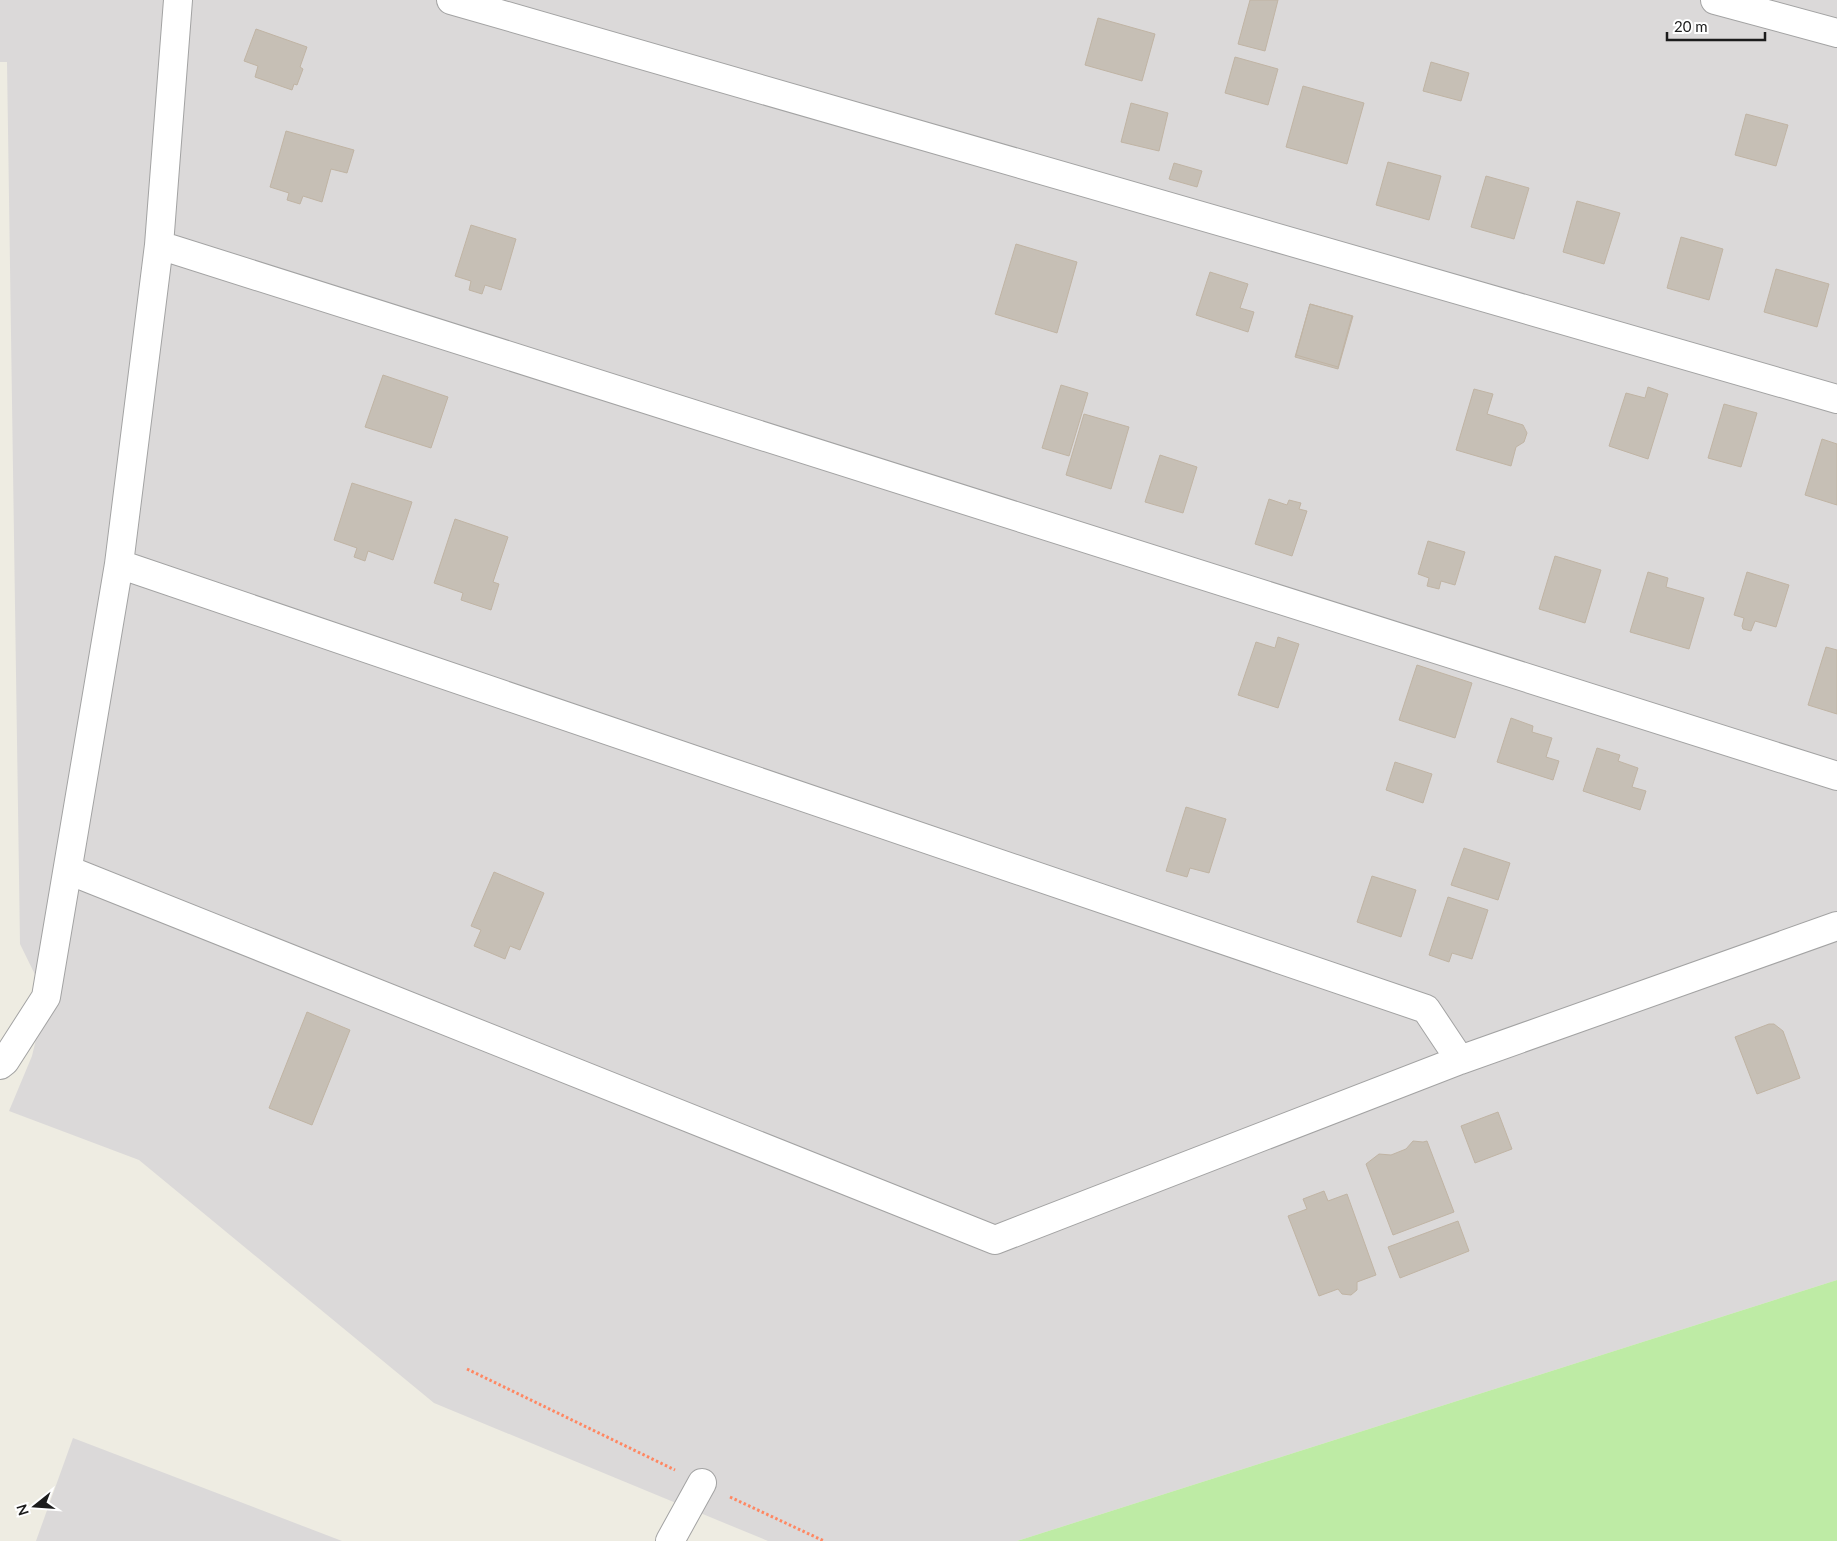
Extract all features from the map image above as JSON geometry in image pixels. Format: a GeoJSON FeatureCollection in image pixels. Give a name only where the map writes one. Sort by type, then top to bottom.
{"type":"FeatureCollection","features":[{"type":"Feature","properties":{"kind":"lane"},"geometry":{"type":"LineString","coordinates":[[0,1065],[5,1061],[46,997],[68,870],[119,564],[159,246],[178,0]]}},
{"type":"Feature","properties":{"kind":"lane"},"geometry":{"type":"LineString","coordinates":[[451,0],[1837,399]]}},
{"type":"Feature","properties":{"kind":"lane"},"geometry":{"type":"LineString","coordinates":[[1715,0],[1837,33]]}},
{"type":"Feature","properties":{"kind":"lane"},"geometry":{"type":"LineString","coordinates":[[159,246],[1837,776]]}},
{"type":"Feature","properties":{"kind":"lane"},"geometry":{"type":"LineString","coordinates":[[119,564],[1426,1009],[1460,1060]]}},
{"type":"Feature","properties":{"kind":"lane"},"geometry":{"type":"LineString","coordinates":[[68,870],[994,1240],[1460,1060],[1837,926]]}},
{"type":"Feature","properties":{"kind":"lane"},"geometry":{"type":"LineString","coordinates":[[670,1541],[702,1483]]}},
{"type":"Feature","properties":{"kind":"path"},"geometry":{"type":"LineString","coordinates":[[468,1369],[824,1541]]}},
{"type":"Feature","properties":{"kind":"shaded area"},"geometry":{"type":"Polygon","coordinates":[[[0,0],[1837,0],[1837,1280],[1017,1541],[768,1541],[434,1403],[139,1160],[9,1111],[32,1056],[46,997],[20,944],[7,62],[0,62],[0,0]]]}},
{"type":"Feature","properties":{"kind":"shaded area"},"geometry":{"type":"Polygon","coordinates":[[[73,1438],[342,1541],[36,1541],[73,1438]]]}},
{"type":"Feature","properties":{"kind":"green space"},"geometry":{"type":"Polygon","coordinates":[[[1837,1280],[1837,1541],[1017,1541],[1837,1280]]]}},
{"type":"Feature","properties":{"kind":"building"},"geometry":{"type":"Polygon","coordinates":[[[1250,0],[1278,0],[1265,51],[1238,44],[1250,0]]]}},
{"type":"Feature","properties":{"kind":"building"},"geometry":{"type":"Polygon","coordinates":[[[1098,18],[1155,34],[1142,81],[1085,65],[1098,18]]]}},
{"type":"Feature","properties":{"kind":"building"},"geometry":{"type":"Polygon","coordinates":[[[256,29],[307,47],[300,67],[303,69],[297,85],[294,84],[292,90],[255,77],[258,66],[244,61],[256,29]]]}},
{"type":"Feature","properties":{"kind":"building"},"geometry":{"type":"Polygon","coordinates":[[[1235,57],[1278,69],[1268,105],[1225,93],[1235,57]]]}},
{"type":"Feature","properties":{"kind":"building"},"geometry":{"type":"Polygon","coordinates":[[[1431,62],[1469,73],[1461,101],[1423,91],[1431,62]]]}},
{"type":"Feature","properties":{"kind":"building"},"geometry":{"type":"Polygon","coordinates":[[[1303,86],[1364,103],[1347,164],[1286,147],[1303,86]]]}},
{"type":"Feature","properties":{"kind":"building"},"geometry":{"type":"Polygon","coordinates":[[[1131,103],[1168,113],[1159,151],[1121,142],[1131,103]]]}},
{"type":"Feature","properties":{"kind":"building"},"geometry":{"type":"Polygon","coordinates":[[[1746,114],[1788,125],[1776,166],[1735,155],[1746,114]]]}},
{"type":"Feature","properties":{"kind":"building"},"geometry":{"type":"Polygon","coordinates":[[[286,131],[354,150],[347,173],[331,169],[322,202],[303,196],[300,204],[287,200],[289,193],[270,187],[286,131]]]}},
{"type":"Feature","properties":{"kind":"building"},"geometry":{"type":"Polygon","coordinates":[[[1388,162],[1441,176],[1429,220],[1376,205],[1388,162]]]}},
{"type":"Feature","properties":{"kind":"building"},"geometry":{"type":"Polygon","coordinates":[[[1174,163],[1202,171],[1197,187],[1169,179],[1174,163]]]}},
{"type":"Feature","properties":{"kind":"building"},"geometry":{"type":"Polygon","coordinates":[[[1486,176],[1529,188],[1514,239],[1471,227],[1486,176]]]}},
{"type":"Feature","properties":{"kind":"building"},"geometry":{"type":"Polygon","coordinates":[[[1577,201],[1620,213],[1604,264],[1563,252],[1577,201]]]}},
{"type":"Feature","properties":{"kind":"building"},"geometry":{"type":"Polygon","coordinates":[[[471,225],[516,239],[501,290],[485,285],[482,294],[469,290],[471,281],[455,276],[471,225]]]}},
{"type":"Feature","properties":{"kind":"building"},"geometry":{"type":"Polygon","coordinates":[[[1681,237],[1723,249],[1709,300],[1667,288],[1681,237]]]}},
{"type":"Feature","properties":{"kind":"building"},"geometry":{"type":"Polygon","coordinates":[[[1016,244],[1077,262],[1057,333],[995,314],[1016,244]]]}},
{"type":"Feature","properties":{"kind":"building"},"geometry":{"type":"Polygon","coordinates":[[[1776,269],[1829,284],[1817,327],[1764,312],[1776,269]]]}},
{"type":"Feature","properties":{"kind":"building"},"geometry":{"type":"Polygon","coordinates":[[[1210,272],[1248,284],[1240,308],[1254,312],[1248,332],[1196,315],[1210,272]]]}},
{"type":"Feature","properties":{"kind":"building"},"geometry":{"type":"Polygon","coordinates":[[[1310,304],[1352,316],[1338,367],[1296,355],[1310,304]]]}},
{"type":"Feature","properties":{"kind":"building"},"geometry":{"type":"Polygon","coordinates":[[[1310,304],[1353,316],[1338,369],[1295,357],[1310,304]]]}},
{"type":"Feature","properties":{"kind":"building"},"geometry":{"type":"Polygon","coordinates":[[[383,375],[448,397],[431,448],[365,427],[383,375]]]}},
{"type":"Feature","properties":{"kind":"building"},"geometry":{"type":"Polygon","coordinates":[[[1061,385],[1088,393],[1069,456],[1042,448],[1061,385]]]}},
{"type":"Feature","properties":{"kind":"building"},"geometry":{"type":"Polygon","coordinates":[[[1648,387],[1668,394],[1648,459],[1609,446],[1626,393],[1645,398],[1648,387]]]}},
{"type":"Feature","properties":{"kind":"building"},"geometry":{"type":"Polygon","coordinates":[[[1474,389],[1493,394],[1487,414],[1523,425],[1527,433],[1524,442],[1516,447],[1511,466],[1456,450],[1474,389]]]}},
{"type":"Feature","properties":{"kind":"building"},"geometry":{"type":"Polygon","coordinates":[[[1724,404],[1757,413],[1741,467],[1708,458],[1724,404]]]}},
{"type":"Feature","properties":{"kind":"building"},"geometry":{"type":"Polygon","coordinates":[[[1084,414],[1129,427],[1111,489],[1066,475],[1084,414]]]}},
{"type":"Feature","properties":{"kind":"building"},"geometry":{"type":"Polygon","coordinates":[[[1822,439],[1837,444],[1837,505],[1805,495],[1822,439]]]}},
{"type":"Feature","properties":{"kind":"building"},"geometry":{"type":"Polygon","coordinates":[[[1160,455],[1197,467],[1183,513],[1145,502],[1160,455]]]}},
{"type":"Feature","properties":{"kind":"building"},"geometry":{"type":"Polygon","coordinates":[[[352,483],[412,502],[393,560],[368,551],[365,561],[354,557],[357,548],[334,540],[352,483]]]}},
{"type":"Feature","properties":{"kind":"building"},"geometry":{"type":"Polygon","coordinates":[[[1269,499],[1287,505],[1289,500],[1301,503],[1299,509],[1307,511],[1292,556],[1255,544],[1269,499]]]}},
{"type":"Feature","properties":{"kind":"building"},"geometry":{"type":"Polygon","coordinates":[[[455,519],[508,537],[493,582],[499,584],[491,610],[461,600],[463,593],[434,583],[455,519]]]}},
{"type":"Feature","properties":{"kind":"building"},"geometry":{"type":"Polygon","coordinates":[[[1428,541],[1465,552],[1455,585],[1441,581],[1439,589],[1427,586],[1429,578],[1418,574],[1428,541]]]}},
{"type":"Feature","properties":{"kind":"building"},"geometry":{"type":"Polygon","coordinates":[[[1555,556],[1601,570],[1585,623],[1539,609],[1555,556]]]}},
{"type":"Feature","properties":{"kind":"building"},"geometry":{"type":"Polygon","coordinates":[[[1648,572],[1668,578],[1666,587],[1704,598],[1689,649],[1630,632],[1648,572]]]}},
{"type":"Feature","properties":{"kind":"building"},"geometry":{"type":"Polygon","coordinates":[[[1747,572],[1789,585],[1776,627],[1755,621],[1751,631],[1743,629],[1744,618],[1734,615],[1747,572]]]}},
{"type":"Feature","properties":{"kind":"building"},"geometry":{"type":"Polygon","coordinates":[[[1278,637],[1299,644],[1278,708],[1238,695],[1256,642],[1275,648],[1278,637]]]}},
{"type":"Feature","properties":{"kind":"building"},"geometry":{"type":"Polygon","coordinates":[[[1826,647],[1837,650],[1837,714],[1808,705],[1826,647]]]}},
{"type":"Feature","properties":{"kind":"building"},"geometry":{"type":"Polygon","coordinates":[[[1417,665],[1472,683],[1455,738],[1399,720],[1417,665]]]}},
{"type":"Feature","properties":{"kind":"building"},"geometry":{"type":"Polygon","coordinates":[[[1511,718],[1533,726],[1532,732],[1552,738],[1546,757],[1559,761],[1553,780],[1497,762],[1511,718]]]}},
{"type":"Feature","properties":{"kind":"building"},"geometry":{"type":"Polygon","coordinates":[[[1597,748],[1620,755],[1618,761],[1638,768],[1632,787],[1646,791],[1640,810],[1583,791],[1597,748]]]}},
{"type":"Feature","properties":{"kind":"building"},"geometry":{"type":"Polygon","coordinates":[[[1395,762],[1432,774],[1423,803],[1386,790],[1395,762]]]}},
{"type":"Feature","properties":{"kind":"building"},"geometry":{"type":"Polygon","coordinates":[[[1186,807],[1226,819],[1209,873],[1190,868],[1187,877],[1166,871],[1186,807]]]}},
{"type":"Feature","properties":{"kind":"building"},"geometry":{"type":"Polygon","coordinates":[[[1464,848],[1510,863],[1498,900],[1451,885],[1464,848]]]}},
{"type":"Feature","properties":{"kind":"building"},"geometry":{"type":"Polygon","coordinates":[[[494,872],[544,893],[520,950],[510,946],[505,959],[474,946],[481,930],[471,926],[494,872]]]}},
{"type":"Feature","properties":{"kind":"building"},"geometry":{"type":"Polygon","coordinates":[[[1372,876],[1416,890],[1401,937],[1357,922],[1372,876]]]}},
{"type":"Feature","properties":{"kind":"building"},"geometry":{"type":"Polygon","coordinates":[[[1448,897],[1488,910],[1472,959],[1452,953],[1449,962],[1429,955],[1448,897]]]}},
{"type":"Feature","properties":{"kind":"building"},"geometry":{"type":"Polygon","coordinates":[[[307,1012],[350,1030],[312,1125],[269,1108],[307,1012]]]}},
{"type":"Feature","properties":{"kind":"building"},"geometry":{"type":"Polygon","coordinates":[[[1769,1024],[1774,1024],[1783,1031],[1800,1078],[1757,1094],[1735,1037],[1769,1024]]]}},
{"type":"Feature","properties":{"kind":"building"},"geometry":{"type":"Polygon","coordinates":[[[1498,1112],[1512,1149],[1475,1163],[1461,1126],[1498,1112]]]}},
{"type":"Feature","properties":{"kind":"building"},"geometry":{"type":"Polygon","coordinates":[[[1413,1141],[1427,1141],[1454,1212],[1393,1235],[1366,1164],[1379,1154],[1391,1155],[1406,1149],[1413,1141]]]}},
{"type":"Feature","properties":{"kind":"building"},"geometry":{"type":"Polygon","coordinates":[[[1324,1191],[1328,1201],[1347,1194],[1376,1275],[1357,1282],[1357,1290],[1351,1295],[1342,1294],[1338,1289],[1319,1296],[1288,1216],[1307,1209],[1303,1199],[1324,1191]]]}},
{"type":"Feature","properties":{"kind":"building"},"geometry":{"type":"Polygon","coordinates":[[[1458,1221],[1469,1251],[1400,1278],[1388,1247],[1458,1221]]]}}]}
